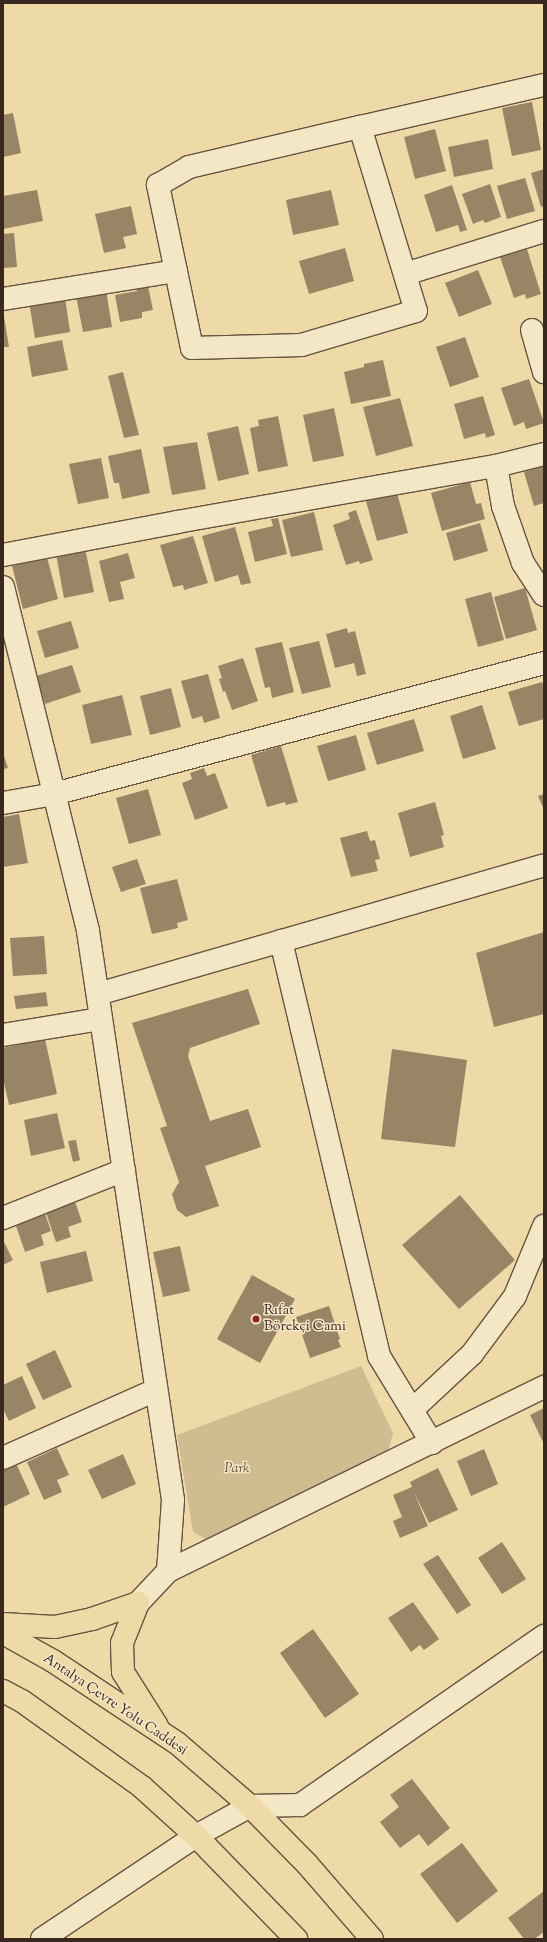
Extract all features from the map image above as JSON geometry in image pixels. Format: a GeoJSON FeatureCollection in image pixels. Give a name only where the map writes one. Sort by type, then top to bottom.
{"type":"FeatureCollection","features":[{"type":"Feature","properties":{"kind":"highway"},"geometry":{"type":"LineString","coordinates":[[3,1624],[55,1627],[92,1618],[138,1603]]}},
{"type":"Feature","properties":{"kind":"highway"},"geometry":{"type":"LineString","coordinates":[[138,1603],[122,1643],[123,1672],[161,1732]]}},
{"type":"Feature","properties":{"kind":"highway","name":"Antalya Çevre Yolu Caddesi"},"geometry":{"type":"LineString","coordinates":[[3,1634],[53,1661],[177,1743],[250,1806],[307,1864],[372,1939]]}},
{"type":"Feature","properties":{"kind":"highway"},"geometry":{"type":"LineString","coordinates":[[3,1690],[22,1701],[142,1787],[196,1836],[296,1939]]}},
{"type":"Feature","properties":{"kind":"street"},"geometry":{"type":"LineString","coordinates":[[360,128],[416,311],[301,345],[192,348],[158,184],[189,167],[544,85]]}},
{"type":"Feature","properties":{"kind":"street"},"geometry":{"type":"LineString","coordinates":[[405,274],[544,231]]}},
{"type":"Feature","properties":{"kind":"street"},"geometry":{"type":"LineString","coordinates":[[3,299],[176,271]]}},
{"type":"Feature","properties":{"kind":"street"},"geometry":{"type":"LineString","coordinates":[[532,330],[544,372]]}},
{"type":"Feature","properties":{"kind":"street"},"geometry":{"type":"LineString","coordinates":[[3,555],[177,522],[496,466],[544,454]]}},
{"type":"Feature","properties":{"kind":"street"},"geometry":{"type":"LineString","coordinates":[[496,466],[503,506],[523,563],[544,595]]}},
{"type":"Feature","properties":{"kind":"street"},"geometry":{"type":"LineString","coordinates":[[4,601],[88,931],[173,1500],[168,1571]]}},
{"type":"Feature","properties":{"kind":"street"},"geometry":{"type":"LineString","coordinates":[[3,802],[54,794],[544,663]]}},
{"type":"Feature","properties":{"kind":"street"},"geometry":{"type":"LineString","coordinates":[[98,994],[544,865]]}},
{"type":"Feature","properties":{"kind":"street"},"geometry":{"type":"LineString","coordinates":[[281,941],[379,1356],[432,1443]]}},
{"type":"Feature","properties":{"kind":"street"},"geometry":{"type":"LineString","coordinates":[[3,1035],[101,1019]]}},
{"type":"Feature","properties":{"kind":"street"},"geometry":{"type":"LineString","coordinates":[[3,1218],[124,1170]]}},
{"type":"Feature","properties":{"kind":"street"},"geometry":{"type":"LineString","coordinates":[[412,1410],[472,1354],[515,1296],[544,1226]]}},
{"type":"Feature","properties":{"kind":"street"},"geometry":{"type":"LineString","coordinates":[[138,1603],[168,1571],[544,1387]]}},
{"type":"Feature","properties":{"kind":"street"},"geometry":{"type":"LineString","coordinates":[[3,1458],[156,1390]]}},
{"type":"Feature","properties":{"kind":"street"},"geometry":{"type":"LineString","coordinates":[[42,1939],[196,1836],[250,1806],[300,1805],[542,1640]]}},
{"type":"Feature","properties":{"kind":"green space","name":"Park"},"geometry":{"type":"Polygon","coordinates":[[[361,1366],[393,1433],[387,1455],[211,1542],[193,1532],[177,1435],[361,1366]]]}},
{"type":"Feature","properties":{"kind":"building"},"geometry":{"type":"Polygon","coordinates":[[[532,102],[541,150],[512,156],[502,108],[532,102]]]}},
{"type":"Feature","properties":{"kind":"building"},"geometry":{"type":"Polygon","coordinates":[[[13,113],[21,153],[3,157],[3,115],[13,113]]]}},
{"type":"Feature","properties":{"kind":"building"},"geometry":{"type":"Polygon","coordinates":[[[435,129],[446,171],[415,179],[404,137],[435,129]]]}},
{"type":"Feature","properties":{"kind":"building"},"geometry":{"type":"Polygon","coordinates":[[[488,139],[493,169],[454,177],[448,147],[488,139]]]}},
{"type":"Feature","properties":{"kind":"building"},"geometry":{"type":"Polygon","coordinates":[[[544,169],[544,206],[541,207],[531,173],[544,169]]]}},
{"type":"Feature","properties":{"kind":"building"},"geometry":{"type":"Polygon","coordinates":[[[525,178],[535,211],[507,219],[497,186],[525,178]]]}},
{"type":"Feature","properties":{"kind":"building"},"geometry":{"type":"Polygon","coordinates":[[[490,184],[501,217],[485,223],[483,220],[473,224],[462,194],[490,184]]]}},
{"type":"Feature","properties":{"kind":"building"},"geometry":{"type":"Polygon","coordinates":[[[452,185],[467,230],[460,232],[458,225],[436,232],[424,195],[452,185]]]}},
{"type":"Feature","properties":{"kind":"building"},"geometry":{"type":"Polygon","coordinates":[[[37,190],[43,221],[3,229],[3,196],[37,190]]]}},
{"type":"Feature","properties":{"kind":"building"},"geometry":{"type":"Polygon","coordinates":[[[331,190],[339,225],[293,235],[286,200],[331,190]]]}},
{"type":"Feature","properties":{"kind":"building"},"geometry":{"type":"Polygon","coordinates":[[[131,206],[137,234],[123,237],[126,248],[104,253],[95,214],[131,206]]]}},
{"type":"Feature","properties":{"kind":"building"},"geometry":{"type":"Polygon","coordinates":[[[14,233],[17,267],[3,268],[3,234],[14,233]]]}},
{"type":"Feature","properties":{"kind":"building"},"geometry":{"type":"Polygon","coordinates":[[[345,248],[354,281],[309,294],[299,261],[345,248]]]}},
{"type":"Feature","properties":{"kind":"building"},"geometry":{"type":"Polygon","coordinates":[[[527,249],[541,294],[526,299],[525,294],[514,298],[500,257],[527,249]]]}},
{"type":"Feature","properties":{"kind":"building"},"geometry":{"type":"Polygon","coordinates":[[[478,270],[492,304],[459,317],[445,283],[478,270]]]}},
{"type":"Feature","properties":{"kind":"building"},"geometry":{"type":"Polygon","coordinates":[[[147,281],[153,310],[142,312],[142,318],[120,322],[115,295],[137,291],[135,283],[147,281]]]}},
{"type":"Feature","properties":{"kind":"building"},"geometry":{"type":"Polygon","coordinates":[[[106,290],[112,327],[83,332],[76,296],[106,290]]]}},
{"type":"Feature","properties":{"kind":"building"},"geometry":{"type":"Polygon","coordinates":[[[65,297],[70,332],[35,338],[29,302],[65,297]]]}},
{"type":"Feature","properties":{"kind":"building"},"geometry":{"type":"Polygon","coordinates":[[[3,310],[9,347],[3,347],[3,310]]]}},
{"type":"Feature","properties":{"kind":"building"},"geometry":{"type":"Polygon","coordinates":[[[465,337],[479,377],[450,387],[436,347],[465,337]]]}},
{"type":"Feature","properties":{"kind":"building"},"geometry":{"type":"Polygon","coordinates":[[[62,340],[68,370],[32,377],[27,347],[62,340]]]}},
{"type":"Feature","properties":{"kind":"building"},"geometry":{"type":"Polygon","coordinates":[[[383,360],[391,396],[351,404],[344,372],[364,367],[364,364],[383,360]]]}},
{"type":"Feature","properties":{"kind":"building"},"geometry":{"type":"Polygon","coordinates":[[[123,372],[139,435],[124,438],[108,376],[123,372]]]}},
{"type":"Feature","properties":{"kind":"building"},"geometry":{"type":"Polygon","coordinates":[[[529,379],[544,423],[526,429],[524,422],[514,426],[501,388],[529,379]]]}},
{"type":"Feature","properties":{"kind":"building"},"geometry":{"type":"Polygon","coordinates":[[[483,396],[495,435],[486,438],[485,433],[464,439],[454,404],[483,396]]]}},
{"type":"Feature","properties":{"kind":"building"},"geometry":{"type":"Polygon","coordinates":[[[400,398],[413,446],[376,456],[363,407],[400,398]]]}},
{"type":"Feature","properties":{"kind":"building"},"geometry":{"type":"Polygon","coordinates":[[[334,408],[344,456],[313,462],[303,415],[334,408]]]}},
{"type":"Feature","properties":{"kind":"building"},"geometry":{"type":"Polygon","coordinates":[[[278,416],[288,466],[258,472],[250,428],[259,426],[258,420],[278,416]]]}},
{"type":"Feature","properties":{"kind":"building"},"geometry":{"type":"Polygon","coordinates":[[[238,426],[249,474],[218,481],[207,433],[238,426]]]}},
{"type":"Feature","properties":{"kind":"building"},"geometry":{"type":"Polygon","coordinates":[[[197,442],[206,489],[172,495],[163,447],[197,442]]]}},
{"type":"Feature","properties":{"kind":"building"},"geometry":{"type":"Polygon","coordinates":[[[141,449],[150,493],[122,499],[119,483],[114,483],[108,456],[141,449]]]}},
{"type":"Feature","properties":{"kind":"building"},"geometry":{"type":"Polygon","coordinates":[[[101,458],[109,498],[78,504],[69,464],[101,458]]]}},
{"type":"Feature","properties":{"kind":"building"},"geometry":{"type":"Polygon","coordinates":[[[544,466],[544,503],[534,506],[524,472],[544,466]]]}},
{"type":"Feature","properties":{"kind":"building"},"geometry":{"type":"Polygon","coordinates":[[[470,482],[476,504],[481,503],[485,519],[442,531],[431,493],[470,482]]]}},
{"type":"Feature","properties":{"kind":"building"},"geometry":{"type":"Polygon","coordinates":[[[397,493],[408,533],[377,541],[366,501],[397,493]]]}},
{"type":"Feature","properties":{"kind":"building"},"geometry":{"type":"Polygon","coordinates":[[[356,510],[373,560],[360,564],[359,561],[346,565],[333,525],[350,519],[348,513],[356,510]]]}},
{"type":"Feature","properties":{"kind":"building"},"geometry":{"type":"Polygon","coordinates":[[[314,512],[323,550],[291,557],[282,520],[314,512]]]}},
{"type":"Feature","properties":{"kind":"building"},"geometry":{"type":"Polygon","coordinates":[[[278,518],[287,554],[255,562],[248,532],[273,526],[271,519],[278,518]]]}},
{"type":"Feature","properties":{"kind":"building"},"geometry":{"type":"Polygon","coordinates":[[[480,523],[488,551],[454,561],[446,533],[480,523]]]}},
{"type":"Feature","properties":{"kind":"building"},"geometry":{"type":"Polygon","coordinates":[[[235,527],[251,583],[241,585],[238,575],[215,582],[202,536],[235,527]]]}},
{"type":"Feature","properties":{"kind":"building"},"geometry":{"type":"Polygon","coordinates":[[[193,536],[208,583],[184,590],[183,585],[173,587],[160,545],[193,536]]]}},
{"type":"Feature","properties":{"kind":"building"},"geometry":{"type":"Polygon","coordinates":[[[85,548],[94,592],[64,598],[56,554],[85,548]]]}},
{"type":"Feature","properties":{"kind":"building"},"geometry":{"type":"Polygon","coordinates":[[[128,553],[135,578],[120,582],[124,599],[109,602],[99,561],[128,553]]]}},
{"type":"Feature","properties":{"kind":"building"},"geometry":{"type":"Polygon","coordinates":[[[47,557],[58,599],[23,609],[12,566],[47,557]]]}},
{"type":"Feature","properties":{"kind":"building"},"geometry":{"type":"Polygon","coordinates":[[[525,588],[537,630],[506,639],[494,597],[525,588]]]}},
{"type":"Feature","properties":{"kind":"building"},"geometry":{"type":"Polygon","coordinates":[[[491,592],[504,640],[478,647],[465,599],[491,592]]]}},
{"type":"Feature","properties":{"kind":"building"},"geometry":{"type":"Polygon","coordinates":[[[71,621],[79,648],[45,658],[37,631],[71,621]]]}},
{"type":"Feature","properties":{"kind":"building"},"geometry":{"type":"Polygon","coordinates":[[[347,628],[348,633],[355,631],[366,674],[357,676],[354,663],[335,668],[326,634],[347,628]]]}},
{"type":"Feature","properties":{"kind":"building"},"geometry":{"type":"Polygon","coordinates":[[[319,641],[331,687],[302,694],[289,648],[319,641]]]}},
{"type":"Feature","properties":{"kind":"building"},"geometry":{"type":"Polygon","coordinates":[[[282,642],[294,692],[272,698],[270,687],[265,688],[255,648],[282,642]]]}},
{"type":"Feature","properties":{"kind":"building"},"geometry":{"type":"Polygon","coordinates":[[[243,658],[258,701],[232,710],[225,691],[223,692],[219,679],[222,678],[218,666],[243,658]]]}},
{"type":"Feature","properties":{"kind":"building"},"geometry":{"type":"Polygon","coordinates":[[[72,665],[81,692],[45,704],[36,676],[72,665]]]}},
{"type":"Feature","properties":{"kind":"building"},"geometry":{"type":"Polygon","coordinates":[[[208,674],[220,718],[204,723],[202,716],[192,719],[181,681],[208,674]]]}},
{"type":"Feature","properties":{"kind":"building"},"geometry":{"type":"Polygon","coordinates":[[[542,682],[544,688],[544,719],[519,726],[508,692],[542,682]]]}},
{"type":"Feature","properties":{"kind":"building"},"geometry":{"type":"Polygon","coordinates":[[[171,688],[181,727],[150,735],[140,696],[171,688]]]}},
{"type":"Feature","properties":{"kind":"building"},"geometry":{"type":"Polygon","coordinates":[[[122,695],[132,735],[91,744],[82,705],[122,695]]]}},
{"type":"Feature","properties":{"kind":"building"},"geometry":{"type":"Polygon","coordinates":[[[482,705],[496,749],[463,759],[450,716],[482,705]]]}},
{"type":"Feature","properties":{"kind":"building"},"geometry":{"type":"Polygon","coordinates":[[[414,719],[424,751],[377,765],[367,733],[414,719]]]}},
{"type":"Feature","properties":{"kind":"building"},"geometry":{"type":"Polygon","coordinates":[[[356,735],[366,770],[328,781],[317,746],[356,735]]]}},
{"type":"Feature","properties":{"kind":"building"},"geometry":{"type":"Polygon","coordinates":[[[281,746],[298,802],[286,805],[285,802],[267,807],[251,755],[281,746]]]}},
{"type":"Feature","properties":{"kind":"building"},"geometry":{"type":"Polygon","coordinates":[[[3,753],[8,768],[3,769],[3,753]]]}},
{"type":"Feature","properties":{"kind":"building"},"geometry":{"type":"Polygon","coordinates":[[[204,768],[207,776],[215,773],[228,808],[195,820],[182,783],[192,779],[190,773],[204,768]]]}},
{"type":"Feature","properties":{"kind":"building"},"geometry":{"type":"Polygon","coordinates":[[[148,789],[161,835],[129,844],[116,798],[148,789]]]}},
{"type":"Feature","properties":{"kind":"building"},"geometry":{"type":"Polygon","coordinates":[[[544,794],[544,810],[538,796],[544,794]]]}},
{"type":"Feature","properties":{"kind":"building"},"geometry":{"type":"Polygon","coordinates":[[[435,802],[444,835],[441,836],[444,847],[410,857],[398,813],[435,802]]]}},
{"type":"Feature","properties":{"kind":"building"},"geometry":{"type":"Polygon","coordinates":[[[19,814],[28,863],[3,867],[3,817],[19,814]]]}},
{"type":"Feature","properties":{"kind":"building"},"geometry":{"type":"Polygon","coordinates":[[[367,831],[370,841],[375,840],[380,859],[375,860],[378,871],[351,877],[340,838],[367,831]]]}},
{"type":"Feature","properties":{"kind":"building"},"geometry":{"type":"Polygon","coordinates":[[[137,859],[146,884],[121,892],[112,867],[137,859]]]}},
{"type":"Feature","properties":{"kind":"building"},"geometry":{"type":"Polygon","coordinates":[[[177,879],[188,920],[177,923],[178,928],[152,934],[140,888],[177,879]]]}},
{"type":"Feature","properties":{"kind":"building"},"geometry":{"type":"Polygon","coordinates":[[[544,932],[544,1014],[494,1027],[476,953],[544,932]]]}},
{"type":"Feature","properties":{"kind":"building"},"geometry":{"type":"Polygon","coordinates":[[[44,936],[47,974],[13,976],[10,938],[44,936]]]}},
{"type":"Feature","properties":{"kind":"building"},"geometry":{"type":"Polygon","coordinates":[[[248,989],[260,1024],[190,1048],[188,1056],[210,1121],[248,1109],[261,1147],[205,1166],[219,1206],[186,1217],[177,1210],[172,1194],[179,1182],[160,1128],[167,1126],[132,1023],[248,989]]]}},
{"type":"Feature","properties":{"kind":"building"},"geometry":{"type":"Polygon","coordinates":[[[46,992],[48,1006],[16,1009],[14,996],[46,992]]]}},
{"type":"Feature","properties":{"kind":"building"},"geometry":{"type":"Polygon","coordinates":[[[45,1039],[57,1094],[9,1105],[3,1078],[3,1048],[45,1039]]]}},
{"type":"Feature","properties":{"kind":"building"},"geometry":{"type":"Polygon","coordinates":[[[392,1049],[467,1060],[455,1147],[381,1139],[392,1049]]]}},
{"type":"Feature","properties":{"kind":"building"},"geometry":{"type":"Polygon","coordinates":[[[57,1113],[65,1148],[31,1156],[24,1120],[57,1113]]]}},
{"type":"Feature","properties":{"kind":"building"},"geometry":{"type":"Polygon","coordinates":[[[76,1140],[80,1160],[73,1162],[68,1141],[76,1140]]]}},
{"type":"Feature","properties":{"kind":"building"},"geometry":{"type":"Polygon","coordinates":[[[460,1195],[515,1260],[459,1309],[402,1245],[460,1195]]]}},
{"type":"Feature","properties":{"kind":"building"},"geometry":{"type":"Polygon","coordinates":[[[74,1199],[82,1222],[68,1227],[71,1237],[56,1242],[45,1210],[74,1199]]]}},
{"type":"Feature","properties":{"kind":"building"},"geometry":{"type":"Polygon","coordinates":[[[44,1211],[51,1231],[41,1235],[44,1245],[25,1252],[14,1220],[44,1211]]]}},
{"type":"Feature","properties":{"kind":"building"},"geometry":{"type":"Polygon","coordinates":[[[3,1240],[13,1260],[3,1265],[3,1240]]]}},
{"type":"Feature","properties":{"kind":"building"},"geometry":{"type":"Polygon","coordinates":[[[180,1246],[190,1291],[163,1297],[153,1252],[180,1246]]]}},
{"type":"Feature","properties":{"kind":"building"},"geometry":{"type":"Polygon","coordinates":[[[86,1251],[93,1281],[47,1293],[40,1262],[86,1251]]]}},
{"type":"Feature","properties":{"kind":"building","name":"Rıfat Börekçi Cami"},"geometry":{"type":"Polygon","coordinates":[[[252,1275],[295,1299],[260,1363],[217,1339],[252,1275]]]}},
{"type":"Feature","properties":{"kind":"building"},"geometry":{"type":"Polygon","coordinates":[[[329,1306],[340,1339],[338,1340],[341,1347],[310,1358],[296,1317],[329,1306]]]}},
{"type":"Feature","properties":{"kind":"building"},"geometry":{"type":"Polygon","coordinates":[[[55,1350],[72,1387],[43,1400],[26,1364],[55,1350]]]}},
{"type":"Feature","properties":{"kind":"building"},"geometry":{"type":"Polygon","coordinates":[[[22,1376],[36,1408],[9,1421],[3,1409],[3,1385],[22,1376]]]}},
{"type":"Feature","properties":{"kind":"building"},"geometry":{"type":"Polygon","coordinates":[[[544,1408],[544,1444],[530,1415],[544,1408]]]}},
{"type":"Feature","properties":{"kind":"building"},"geometry":{"type":"Polygon","coordinates":[[[57,1448],[69,1475],[57,1480],[62,1492],[44,1500],[27,1462],[57,1448]]]}},
{"type":"Feature","properties":{"kind":"building"},"geometry":{"type":"Polygon","coordinates":[[[484,1449],[498,1484],[471,1496],[457,1461],[484,1449]]]}},
{"type":"Feature","properties":{"kind":"building"},"geometry":{"type":"Polygon","coordinates":[[[123,1454],[136,1484],[102,1499],[88,1470],[123,1454]]]}},
{"type":"Feature","properties":{"kind":"building"},"geometry":{"type":"Polygon","coordinates":[[[16,1463],[30,1494],[3,1507],[3,1469],[16,1463]]]}},
{"type":"Feature","properties":{"kind":"building"},"geometry":{"type":"Polygon","coordinates":[[[438,1468],[458,1510],[429,1523],[414,1492],[428,1526],[400,1538],[393,1521],[402,1517],[393,1495],[412,1487],[410,1482],[438,1468]]]}},
{"type":"Feature","properties":{"kind":"building"},"geometry":{"type":"Polygon","coordinates":[[[502,1542],[526,1579],[502,1594],[478,1558],[502,1542]]]}},
{"type":"Feature","properties":{"kind":"building"},"geometry":{"type":"Polygon","coordinates":[[[438,1555],[471,1605],[457,1614],[423,1564],[438,1555]]]}},
{"type":"Feature","properties":{"kind":"building"},"geometry":{"type":"Polygon","coordinates":[[[413,1602],[439,1639],[424,1650],[420,1645],[411,1652],[388,1618],[413,1602]]]}},
{"type":"Feature","properties":{"kind":"building"},"geometry":{"type":"Polygon","coordinates":[[[313,1629],[359,1694],[325,1718],[280,1653],[313,1629]]]}},
{"type":"Feature","properties":{"kind":"building"},"geometry":{"type":"Polygon","coordinates":[[[412,1779],[450,1828],[428,1846],[419,1834],[400,1848],[380,1822],[399,1807],[390,1795],[412,1779]]]}},
{"type":"Feature","properties":{"kind":"building"},"geometry":{"type":"Polygon","coordinates":[[[462,1843],[498,1891],[457,1923],[420,1874],[462,1843]]]}},
{"type":"Feature","properties":{"kind":"building"},"geometry":{"type":"Polygon","coordinates":[[[544,1891],[544,1932],[534,1939],[524,1939],[508,1918],[544,1891]]]}},
{"type":"Feature","properties":{"kind":"place","name":"Rıfat Börekçi Cami"},"geometry":{"type":"Point","coordinates":[256,1319]}}]}
